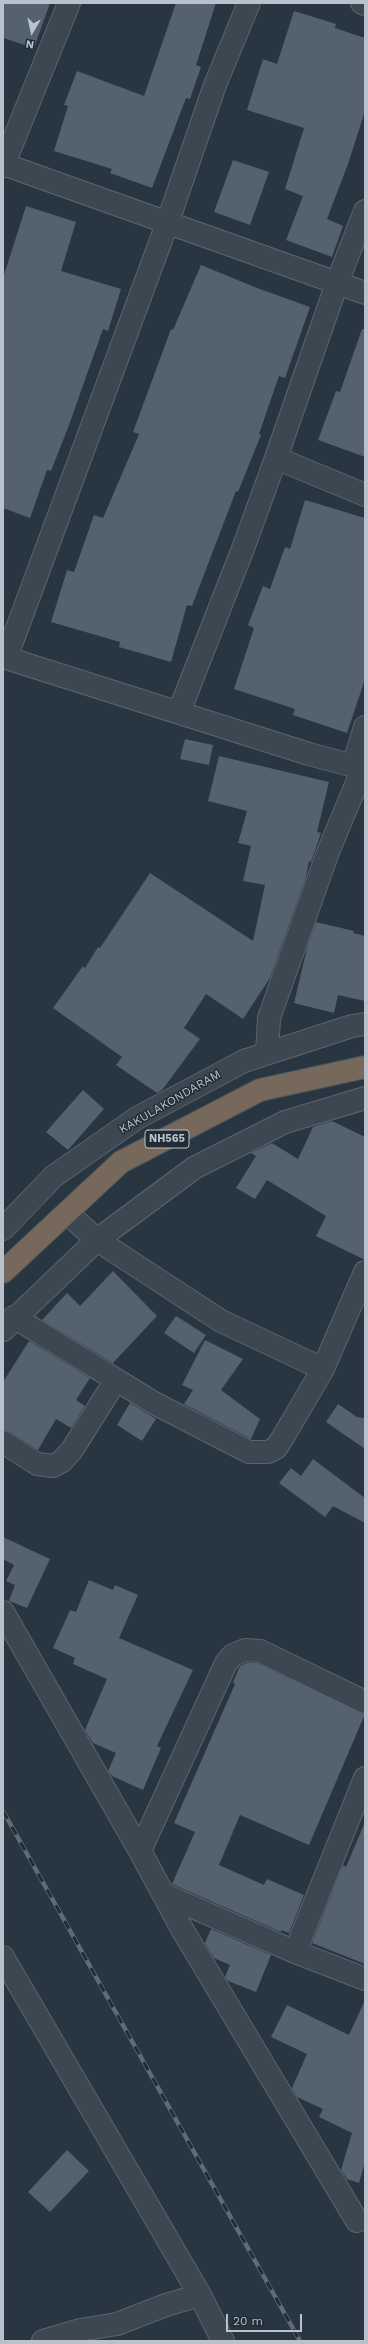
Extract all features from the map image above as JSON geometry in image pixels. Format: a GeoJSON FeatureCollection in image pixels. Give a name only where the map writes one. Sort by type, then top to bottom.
{"type":"FeatureCollection","features":[{"type":"Feature","properties":{"kind":"highway","name":"NH565"},"geometry":{"type":"LineString","coordinates":[[3,1272],[121,1162],[260,1090],[365,1067]]}},
{"type":"Feature","properties":{"kind":"street"},"geometry":{"type":"LineString","coordinates":[[69,3],[3,165],[365,293]]}},
{"type":"Feature","properties":{"kind":"street"},"geometry":{"type":"LineString","coordinates":[[249,3],[215,85],[167,224],[4,658],[360,768]]}},
{"type":"Feature","properties":{"kind":"street"},"geometry":{"type":"LineString","coordinates":[[179,712],[244,546],[337,282],[365,212]]}},
{"type":"Feature","properties":{"kind":"street"},"geometry":{"type":"LineString","coordinates":[[276,458],[365,495]]}},
{"type":"Feature","properties":{"kind":"street"},"geometry":{"type":"LineString","coordinates":[[267,1053],[269,1018],[328,852],[360,768],[365,728]]}},
{"type":"Feature","properties":{"kind":"street","name":"KAKULAKONDARAM"},"geometry":{"type":"LineString","coordinates":[[3,1229],[54,1176],[137,1118],[244,1061],[352,1026],[365,1024]]}},
{"type":"Feature","properties":{"kind":"street"},"geometry":{"type":"LineString","coordinates":[[365,1098],[285,1122],[194,1168],[97,1240],[9,1324],[116,1380],[161,1407],[249,1452],[268,1452],[276,1448],[323,1369],[365,1272]]}},
{"type":"Feature","properties":{"kind":"street"},"geometry":{"type":"LineString","coordinates":[[67,1213],[97,1240],[221,1321],[323,1369]]}},
{"type":"Feature","properties":{"kind":"street"},"geometry":{"type":"LineString","coordinates":[[3,1442],[37,1464],[53,1466],[72,1450],[116,1380]]}},
{"type":"Feature","properties":{"kind":"street"},"geometry":{"type":"LineString","coordinates":[[3,1612],[140,1851],[163,1894],[357,2221]]}},
{"type":"Feature","properties":{"kind":"street"},"geometry":{"type":"LineString","coordinates":[[140,1851],[226,1664],[233,1655],[245,1650],[260,1651],[365,1702]]}},
{"type":"Feature","properties":{"kind":"street"},"geometry":{"type":"LineString","coordinates":[[296,1952],[365,1778]]}},
{"type":"Feature","properties":{"kind":"street"},"geometry":{"type":"LineString","coordinates":[[163,1894],[296,1952],[365,1978]]}},
{"type":"Feature","properties":{"kind":"street"},"geometry":{"type":"LineString","coordinates":[[3,1957],[200,2295],[216,2328]]}},
{"type":"Feature","properties":{"kind":"street"},"geometry":{"type":"LineString","coordinates":[[43,2341],[80,2330],[117,2324],[166,2305],[200,2295]]}},
{"type":"Feature","properties":{"kind":"building"},"geometry":{"type":"Polygon","coordinates":[[[3,3],[50,3],[34,48],[3,38],[3,3]]]}},
{"type":"Feature","properties":{"kind":"building"},"geometry":{"type":"Polygon","coordinates":[[[176,3],[216,3],[196,65],[201,67],[190,99],[186,98],[152,188],[110,173],[112,169],[54,151],[68,106],[64,105],[77,71],[144,96],[176,3]]]}},
{"type":"Feature","properties":{"kind":"building"},"geometry":{"type":"Polygon","coordinates":[[[294,11],[336,24],[335,28],[365,38],[365,111],[348,164],[327,219],[343,226],[332,257],[286,240],[303,196],[285,189],[304,128],[247,110],[263,59],[277,64],[294,11]]]}},
{"type":"Feature","properties":{"kind":"building"},"geometry":{"type":"Polygon","coordinates":[[[233,160],[269,172],[250,225],[214,212],[233,160]]]}},
{"type":"Feature","properties":{"kind":"building"},"geometry":{"type":"Polygon","coordinates":[[[26,206],[76,222],[61,271],[121,289],[108,331],[103,329],[69,425],[51,471],[47,470],[30,518],[3,508],[3,278],[26,206]]]}},
{"type":"Feature","properties":{"kind":"building"},"geometry":{"type":"Polygon","coordinates":[[[201,265],[257,288],[310,307],[285,378],[279,376],[259,434],[261,435],[238,492],[236,491],[192,606],[187,605],[171,662],[119,647],[120,642],[51,622],[67,570],[74,572],[94,515],[103,518],[139,434],[133,432],[171,329],[173,330],[201,265]]]}},
{"type":"Feature","properties":{"kind":"building"},"geometry":{"type":"Polygon","coordinates":[[[362,329],[365,329],[365,457],[318,440],[336,391],[340,392],[362,329]]]}},
{"type":"Feature","properties":{"kind":"building"},"geometry":{"type":"Polygon","coordinates":[[[305,500],[365,518],[365,679],[347,733],[293,715],[295,709],[234,689],[254,628],[248,625],[263,586],[270,589],[285,547],[290,549],[305,500]]]}},
{"type":"Feature","properties":{"kind":"building"},"geometry":{"type":"Polygon","coordinates":[[[185,739],[213,745],[209,765],[180,759],[185,739]]]}},
{"type":"Feature","properties":{"kind":"building"},"geometry":{"type":"Polygon","coordinates":[[[219,756],[329,782],[317,832],[321,833],[311,862],[309,861],[306,877],[270,978],[243,1019],[206,994],[184,1028],[200,1039],[162,1090],[157,1093],[116,1065],[122,1057],[53,1008],[83,966],[85,968],[98,947],[100,948],[150,873],[253,941],[265,885],[243,881],[251,846],[238,843],[247,811],[208,801],[219,756]]]}},
{"type":"Feature","properties":{"kind":"building"},"geometry":{"type":"Polygon","coordinates":[[[316,922],[354,931],[353,933],[365,936],[365,1001],[338,995],[334,1013],[294,1003],[308,944],[316,922]]]}},
{"type":"Feature","properties":{"kind":"building"},"geometry":{"type":"Polygon","coordinates":[[[83,1090],[104,1109],[68,1150],[46,1132],[83,1090]]]}},
{"type":"Feature","properties":{"kind":"building"},"geometry":{"type":"Polygon","coordinates":[[[332,1121],[365,1137],[365,1260],[316,1236],[326,1216],[267,1180],[255,1199],[236,1188],[256,1156],[251,1153],[272,1143],[298,1159],[313,1127],[332,1121]]]}},
{"type":"Feature","properties":{"kind":"building"},"geometry":{"type":"Polygon","coordinates":[[[113,1271],[157,1316],[113,1363],[42,1320],[67,1293],[80,1306],[113,1271]]]}},
{"type":"Feature","properties":{"kind":"building"},"geometry":{"type":"Polygon","coordinates":[[[176,1316],[206,1335],[194,1353],[164,1333],[176,1316]]]}},
{"type":"Feature","properties":{"kind":"building"},"geometry":{"type":"Polygon","coordinates":[[[205,1340],[243,1359],[221,1390],[260,1419],[251,1439],[184,1404],[193,1390],[182,1385],[205,1340]]]}},
{"type":"Feature","properties":{"kind":"building"},"geometry":{"type":"Polygon","coordinates":[[[29,1341],[90,1378],[76,1400],[85,1406],[71,1428],[56,1419],[38,1450],[10,1432],[3,1430],[3,1382],[29,1341]]]}},
{"type":"Feature","properties":{"kind":"building"},"geometry":{"type":"Polygon","coordinates":[[[130,1403],[156,1419],[142,1441],[117,1425],[130,1403]]]}},
{"type":"Feature","properties":{"kind":"building"},"geometry":{"type":"Polygon","coordinates":[[[338,1404],[357,1417],[365,1418],[365,1449],[326,1422],[338,1404]]]}},
{"type":"Feature","properties":{"kind":"building"},"geometry":{"type":"Polygon","coordinates":[[[313,1459],[365,1498],[365,1523],[333,1506],[325,1517],[279,1483],[291,1468],[301,1476],[313,1459]]]}},
{"type":"Feature","properties":{"kind":"building"},"geometry":{"type":"Polygon","coordinates":[[[3,1537],[50,1559],[27,1608],[9,1601],[15,1585],[6,1581],[14,1565],[3,1559],[3,1537]]]}},
{"type":"Feature","properties":{"kind":"building"},"geometry":{"type":"Polygon","coordinates":[[[89,1580],[113,1590],[115,1585],[138,1595],[119,1638],[193,1670],[157,1746],[161,1748],[143,1790],[112,1776],[108,1771],[116,1753],[93,1743],[85,1730],[107,1679],[73,1664],[75,1658],[53,1648],[70,1610],[76,1612],[89,1580]]]}},
{"type":"Feature","properties":{"kind":"building"},"geometry":{"type":"Polygon","coordinates":[[[247,1663],[257,1663],[365,1714],[309,1845],[240,1815],[219,1865],[264,1885],[267,1879],[304,1895],[289,1933],[281,1930],[281,1932],[172,1884],[195,1832],[174,1823],[235,1684],[233,1682],[240,1666],[247,1663]]]}},
{"type":"Feature","properties":{"kind":"building"},"geometry":{"type":"Polygon","coordinates":[[[365,1822],[365,1964],[312,1943],[343,1865],[346,1867],[365,1822]]]}},
{"type":"Feature","properties":{"kind":"building"},"geometry":{"type":"Polygon","coordinates":[[[211,1929],[271,1955],[256,1992],[228,1981],[225,1977],[230,1965],[214,1958],[205,1943],[211,1929]]]}},
{"type":"Feature","properties":{"kind":"building"},"geometry":{"type":"Polygon","coordinates":[[[365,2000],[365,2162],[359,2183],[347,2179],[341,2170],[352,2133],[319,2117],[323,2109],[297,2097],[292,2088],[307,2054],[271,2037],[287,2005],[349,2035],[365,2000]]]}},
{"type":"Feature","properties":{"kind":"building"},"geometry":{"type":"Polygon","coordinates":[[[67,2150],[89,2171],[50,2212],[28,2192],[67,2150]]]}},
{"type":"Feature","properties":{"kind":"railway"},"geometry":{"type":"LineString","coordinates":[[3,1811],[300,2341]]}}]}
